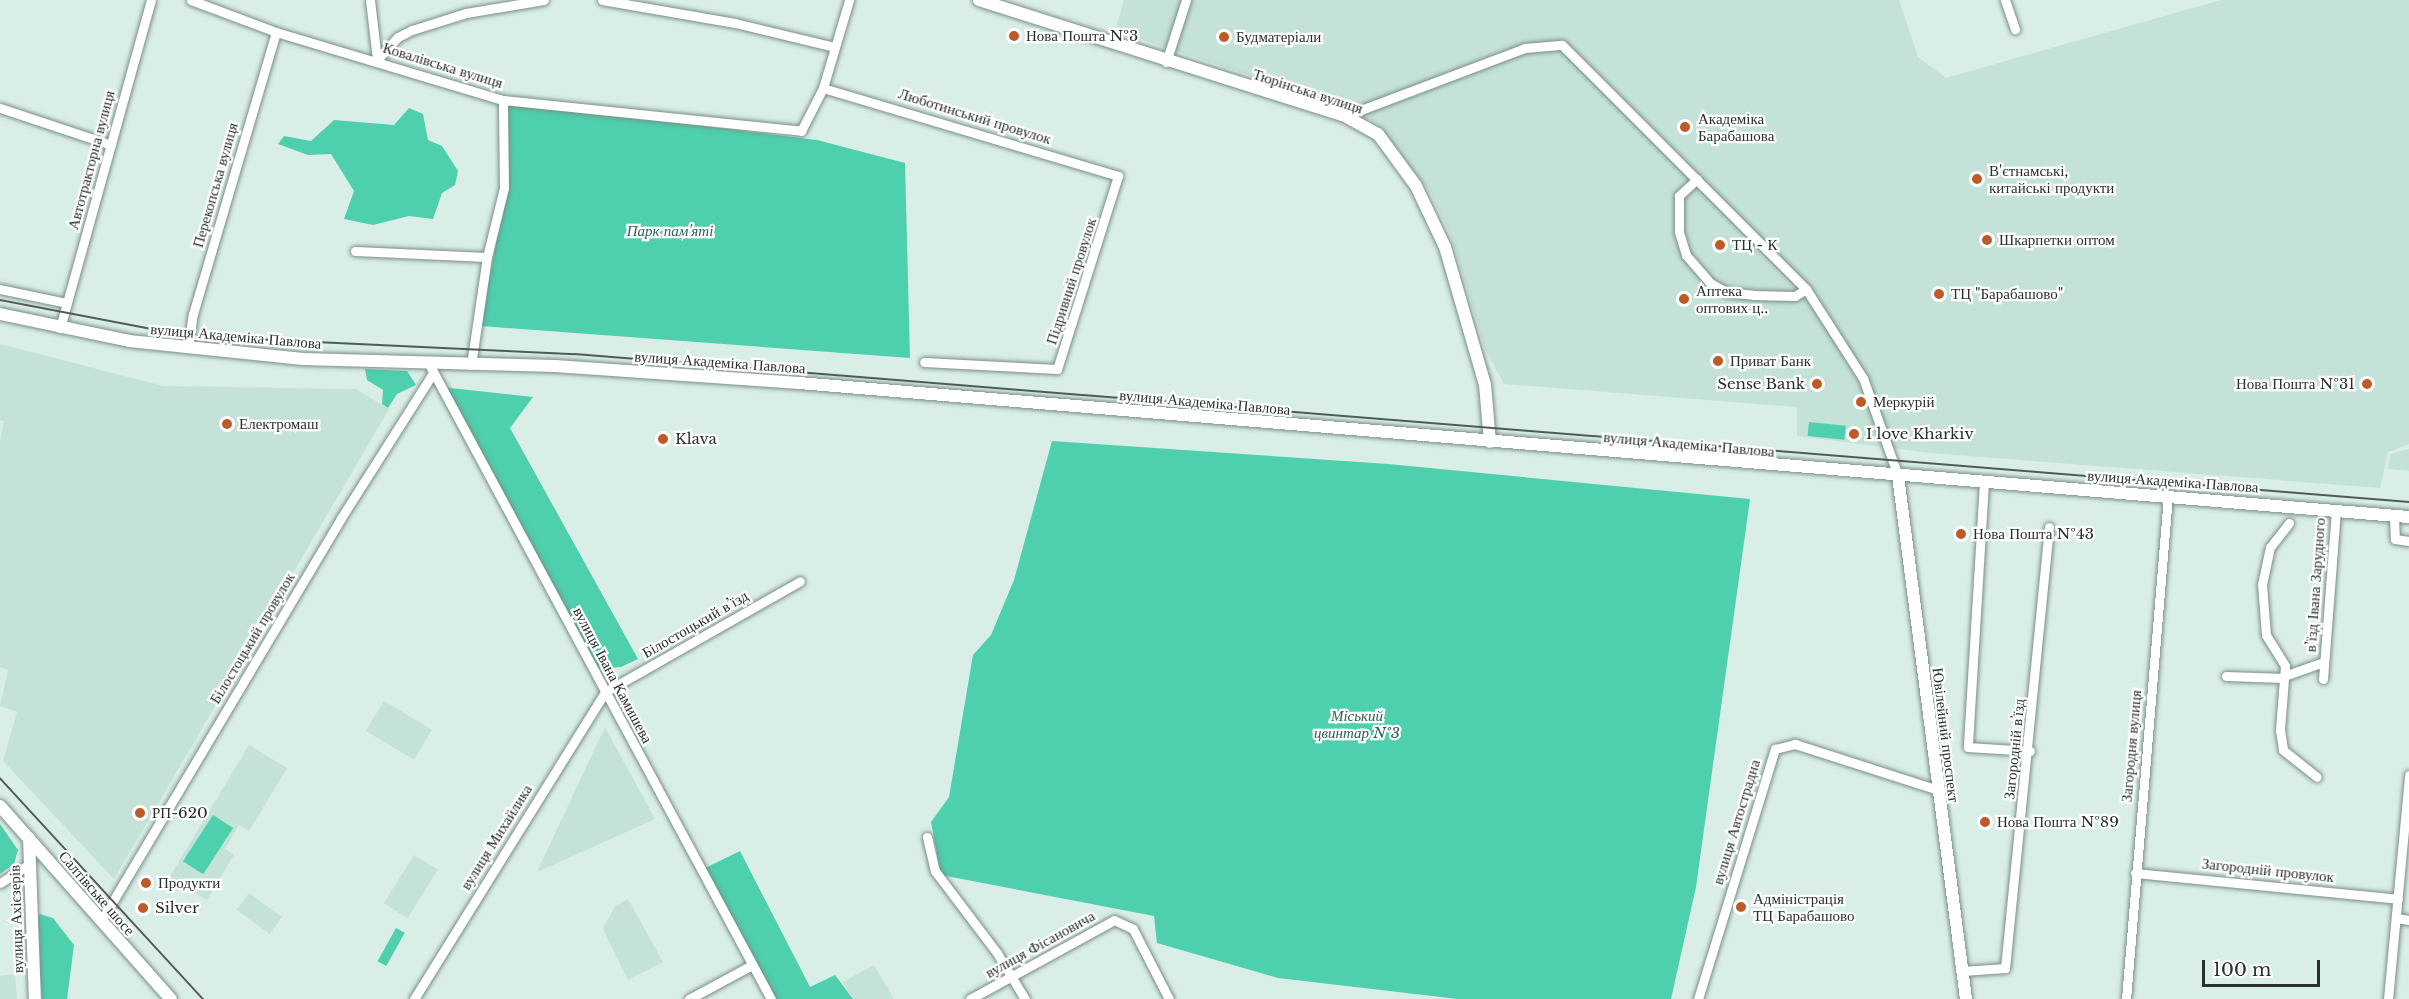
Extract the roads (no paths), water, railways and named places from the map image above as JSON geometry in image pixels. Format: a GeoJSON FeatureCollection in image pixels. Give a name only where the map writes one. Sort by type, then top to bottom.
{"type":"FeatureCollection","features":[{"type":"Feature","properties":{"kind":"main road","name":"Тюрінська вулиця"},"geometry":{"type":"LineString","coordinates":[[979,0],[1166,62],[1345,116],[1383,139],[1412,179],[1439,232],[1485,385],[1491,442]]}},
{"type":"Feature","properties":{"kind":"main road","name":"вулиця Академіка Павлова"},"geometry":{"type":"LineString","coordinates":[[0,314],[60,328],[188,348],[431,368],[471,364],[561,366],[799,383],[2409,517]]}},
{"type":"Feature","properties":{"kind":"main road","name":"Ювілейний проспект"},"geometry":{"type":"LineString","coordinates":[[1898,476],[1966,999]]}},
{"type":"Feature","properties":{"kind":"main road","name":"Салтівське шосе"},"geometry":{"type":"LineString","coordinates":[[0,806],[171,999]]}},
{"type":"Feature","properties":{"kind":"main road","name":"вулиця Ахієзерів"},"geometry":{"type":"LineString","coordinates":[[29,838],[35,999]]}},
{"type":"Feature","properties":{"kind":"street","name":"Автотракторна вулиця"},"geometry":{"type":"LineString","coordinates":[[60,328],[151,0]]}},
{"type":"Feature","properties":{"kind":"street","name":"Ковалівська вулиця"},"geometry":{"type":"LineString","coordinates":[[191,0],[276,32],[378,60],[503,100],[801,131],[823,88]]}},
{"type":"Feature","properties":{"kind":"street"},"geometry":{"type":"LineString","coordinates":[[370,0],[378,60]]}},
{"type":"Feature","properties":{"kind":"street"},"geometry":{"type":"LineString","coordinates":[[378,60],[398,38],[412,30],[466,13],[544,0]]}},
{"type":"Feature","properties":{"kind":"street"},"geometry":{"type":"LineString","coordinates":[[602,0],[654,4],[834,47]]}},
{"type":"Feature","properties":{"kind":"street"},"geometry":{"type":"LineString","coordinates":[[823,88],[849,0]]}},
{"type":"Feature","properties":{"kind":"street"},"geometry":{"type":"LineString","coordinates":[[1166,62],[1186,0]]}},
{"type":"Feature","properties":{"kind":"street"},"geometry":{"type":"LineString","coordinates":[[2005,0],[2015,29]]}},
{"type":"Feature","properties":{"kind":"street","name":"Перекопська вулиця"},"geometry":{"type":"LineString","coordinates":[[188,348],[193,314],[276,32]]}},
{"type":"Feature","properties":{"kind":"street"},"geometry":{"type":"LineString","coordinates":[[1345,116],[1525,48],[1540,44],[1562,45],[1806,289],[1863,378],[1898,476]]}},
{"type":"Feature","properties":{"kind":"street","name":"Люботинський провулок"},"geometry":{"type":"LineString","coordinates":[[823,88],[1118,176]]}},
{"type":"Feature","properties":{"kind":"street"},"geometry":{"type":"LineString","coordinates":[[471,364],[487,257],[504,188],[503,100]]}},
{"type":"Feature","properties":{"kind":"street"},"geometry":{"type":"LineString","coordinates":[[0,108],[111,145]]}},
{"type":"Feature","properties":{"kind":"street","name":"Підривний провулок"},"geometry":{"type":"LineString","coordinates":[[924,362],[1057,369],[1118,176]]}},
{"type":"Feature","properties":{"kind":"street"},"geometry":{"type":"LineString","coordinates":[[1697,179],[1679,196],[1679,232],[1686,255],[1710,283],[1726,292],[1753,296],[1796,296],[1806,289]]}},
{"type":"Feature","properties":{"kind":"street"},"geometry":{"type":"LineString","coordinates":[[355,250],[487,257]]}},
{"type":"Feature","properties":{"kind":"street"},"geometry":{"type":"LineString","coordinates":[[0,289],[67,303]]}},
{"type":"Feature","properties":{"kind":"street","name":"вулиця Івана Камишева"},"geometry":{"type":"LineString","coordinates":[[431,368],[771,999]]}},
{"type":"Feature","properties":{"kind":"street","name":"Білостоцький провулок"},"geometry":{"type":"LineString","coordinates":[[101,921],[431,368]]}},
{"type":"Feature","properties":{"kind":"street","name":"Ювілейний проспект"},"geometry":{"type":"LineString","coordinates":[[1984,482],[1968,747],[2030,751]]}},
{"type":"Feature","properties":{"kind":"street","name":"Загородня вулиця"},"geometry":{"type":"LineString","coordinates":[[2126,999],[2168,496]]}},
{"type":"Feature","properties":{"kind":"street","name":"в’їзд Івана Зарудного"},"geometry":{"type":"LineString","coordinates":[[2322,679],[2336,510]]}},
{"type":"Feature","properties":{"kind":"street"},"geometry":{"type":"LineString","coordinates":[[2394,515],[2395,539],[2409,541]]}},
{"type":"Feature","properties":{"kind":"street","name":"в’їзд Івана Зарудного"},"geometry":{"type":"LineString","coordinates":[[2289,523],[2271,539],[2262,584],[2266,635],[2284,666],[2283,750],[2317,777]]}},
{"type":"Feature","properties":{"kind":"street","name":"Загородній вʼїзд"},"geometry":{"type":"LineString","coordinates":[[1963,971],[2005,968],[2030,751],[2049,527]]}},
{"type":"Feature","properties":{"kind":"street","name":"Білостоцький в’їзд"},"geometry":{"type":"LineString","coordinates":[[605,692],[800,581]]}},
{"type":"Feature","properties":{"kind":"street","name":"в’їзд Івана Зарудного"},"geometry":{"type":"LineString","coordinates":[[2226,676],[2284,677],[2324,662]]}},
{"type":"Feature","properties":{"kind":"street","name":"вулиця Михайлика"},"geometry":{"type":"LineString","coordinates":[[414,999],[605,692]]}},
{"type":"Feature","properties":{"kind":"street","name":"вулиця Автострадна"},"geometry":{"type":"LineString","coordinates":[[1698,999],[1775,749],[1796,744],[1938,790]]}},
{"type":"Feature","properties":{"kind":"street"},"geometry":{"type":"LineString","coordinates":[[2388,999],[2409,775]]}},
{"type":"Feature","properties":{"kind":"street"},"geometry":{"type":"LineString","coordinates":[[927,837],[935,871],[950,896],[1013,977],[1025,999]]}},
{"type":"Feature","properties":{"kind":"street"},"geometry":{"type":"LineString","coordinates":[[0,883],[29,864]]}},
{"type":"Feature","properties":{"kind":"street","name":"Загородній провулок"},"geometry":{"type":"LineString","coordinates":[[2135,873],[2398,899]]}},
{"type":"Feature","properties":{"kind":"street"},"geometry":{"type":"LineString","coordinates":[[2396,918],[2409,920]]}},
{"type":"Feature","properties":{"kind":"street","name":"вулиця Фісановича"},"geometry":{"type":"LineString","coordinates":[[970,999],[1114,920],[1125,922],[1169,999]]}},
{"type":"Feature","properties":{"kind":"street"},"geometry":{"type":"LineString","coordinates":[[689,999],[752,964]]}},
{"type":"Feature","properties":{"kind":"tram line"},"geometry":{"type":"LineString","coordinates":[[0,300],[189,336],[575,354],[2409,502]]}},
{"type":"Feature","properties":{"kind":"tram line"},"geometry":{"type":"LineString","coordinates":[[0,778],[203,999]]}},
{"type":"Feature","properties":{"kind":"place","name":"Нова Пошта №3"},"geometry":{"type":"Point","coordinates":[1014,36]}},
{"type":"Feature","properties":{"kind":"place","name":"Будматеріали"},"geometry":{"type":"Point","coordinates":[1224,37]}},
{"type":"Feature","properties":{"kind":"place","name":"Академіка Барабашова"},"geometry":{"type":"Point","coordinates":[1685,127]}},
{"type":"Feature","properties":{"kind":"place","name":"В'єтнамські, китайські продукти"},"geometry":{"type":"Point","coordinates":[1977,179]}},
{"type":"Feature","properties":{"kind":"place","name":"Шкарпетки оптом"},"geometry":{"type":"Point","coordinates":[1987,240]}},
{"type":"Feature","properties":{"kind":"place","name":"ТЦ - К"},"geometry":{"type":"Point","coordinates":[1720,245]}},
{"type":"Feature","properties":{"kind":"place","name":"ТЦ \"Барабашово\""},"geometry":{"type":"Point","coordinates":[1939,294]}},
{"type":"Feature","properties":{"kind":"place","name":"Аптека оптових ц‥"},"geometry":{"type":"Point","coordinates":[1684,299]}},
{"type":"Feature","properties":{"kind":"place","name":"Приват Банк"},"geometry":{"type":"Point","coordinates":[1718,361]}},
{"type":"Feature","properties":{"kind":"place","name":"Sense Bank"},"geometry":{"type":"Point","coordinates":[1817,384]}},
{"type":"Feature","properties":{"kind":"place","name":"Нова Пошта №31"},"geometry":{"type":"Point","coordinates":[2367,384]}},
{"type":"Feature","properties":{"kind":"place","name":"Меркурій"},"geometry":{"type":"Point","coordinates":[1861,402]}},
{"type":"Feature","properties":{"kind":"place","name":"Електромаш"},"geometry":{"type":"Point","coordinates":[227,424]}},
{"type":"Feature","properties":{"kind":"place","name":"I love Kharkiv"},"geometry":{"type":"Point","coordinates":[1854,434]}},
{"type":"Feature","properties":{"kind":"place","name":"Klava"},"geometry":{"type":"Point","coordinates":[663,439]}},
{"type":"Feature","properties":{"kind":"place","name":"Нова Пошта №43"},"geometry":{"type":"Point","coordinates":[1961,534]}},
{"type":"Feature","properties":{"kind":"place","name":"РП-620"},"geometry":{"type":"Point","coordinates":[140,813]}},
{"type":"Feature","properties":{"kind":"place","name":"Нова Пошта №89"},"geometry":{"type":"Point","coordinates":[1985,822]}},
{"type":"Feature","properties":{"kind":"place","name":"Продукти"},"geometry":{"type":"Point","coordinates":[146,883]}},
{"type":"Feature","properties":{"kind":"place","name":"Адміністрація ТЦ Барабашово"},"geometry":{"type":"Point","coordinates":[1741,907]}},
{"type":"Feature","properties":{"kind":"place","name":"Silver"},"geometry":{"type":"Point","coordinates":[143,908]}},
{"type":"Feature","properties":{"kind":"park label","name":"Парк пам'яті"},"geometry":{"type":"Point","coordinates":[670,231]}},
{"type":"Feature","properties":{"kind":"park label","name":"Міський цвинтар №3"},"geometry":{"type":"Point","coordinates":[1357,724]}}]}
